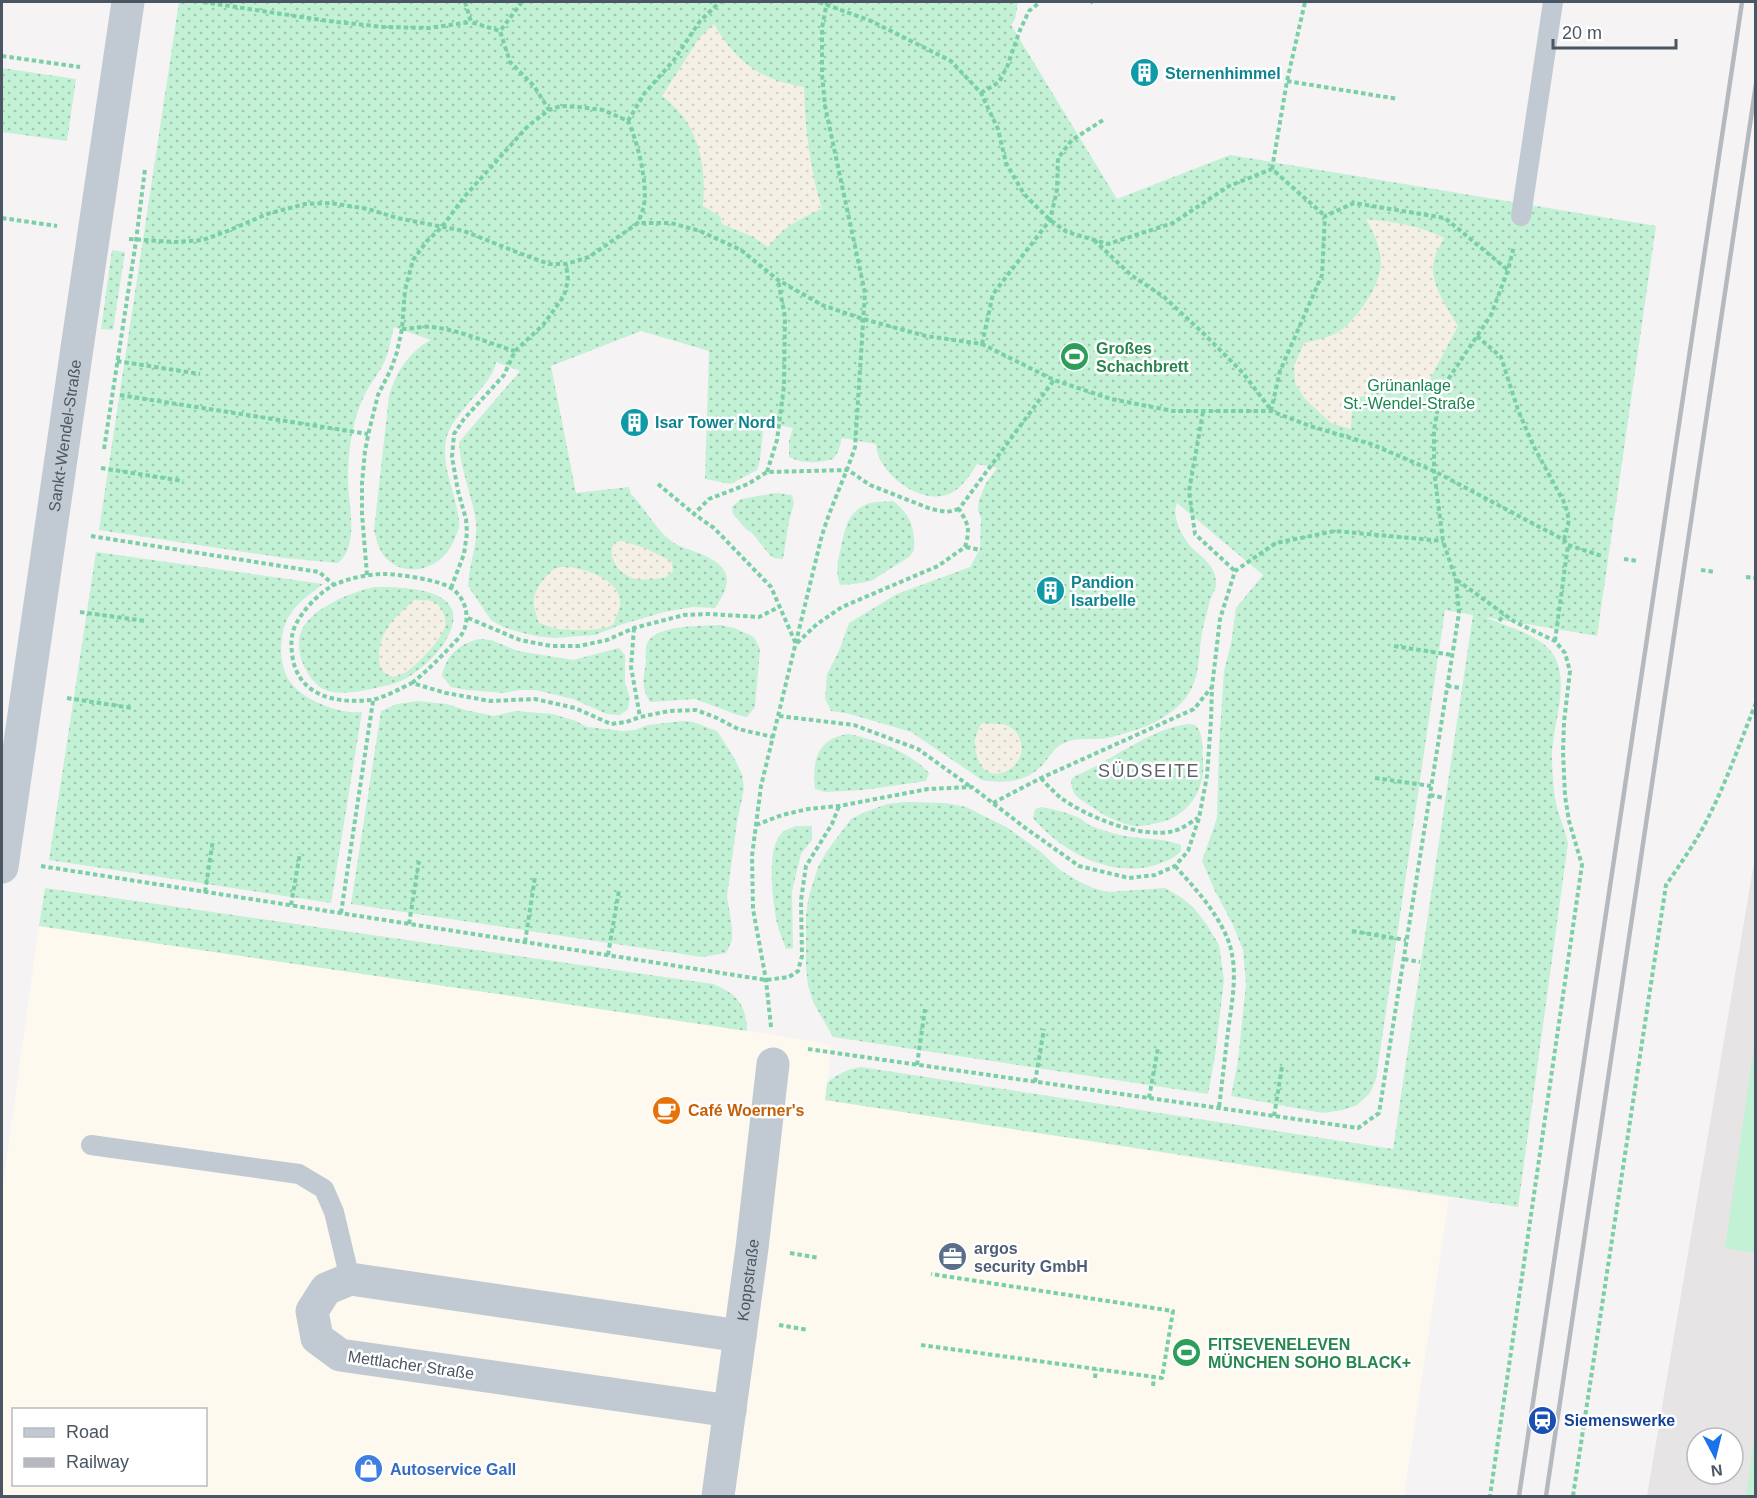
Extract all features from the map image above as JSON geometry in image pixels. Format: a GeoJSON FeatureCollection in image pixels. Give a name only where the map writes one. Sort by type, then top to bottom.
{"type":"FeatureCollection","features":[{"type":"Feature","properties":{"kind":"street","name":"Sankt-Wendel-Straße"},"geometry":{"type":"LineString","coordinates":[[2,863],[128,2]]}},
{"type":"Feature","properties":{"kind":"street","name":"Koppstraße"},"geometry":{"type":"LineString","coordinates":[[718,1497],[752,1248],[773,1054]]}},
{"type":"Feature","properties":{"kind":"street"},"geometry":{"type":"LineString","coordinates":[[350,1279],[740,1336]]}},
{"type":"Feature","properties":{"kind":"street","name":"Mettlacher Straße"},"geometry":{"type":"LineString","coordinates":[[350,1279],[326,1289],[312,1311],[317,1338],[340,1355],[730,1411]]}},
{"type":"Feature","properties":{"kind":"lane"},"geometry":{"type":"LineString","coordinates":[[1521,216],[1553,2]]}},
{"type":"Feature","properties":{"kind":"lane"},"geometry":{"type":"LineString","coordinates":[[91,1145],[299,1174],[324,1189],[334,1212],[350,1279]]}},
{"type":"Feature","properties":{"kind":"path"},"geometry":{"type":"LineString","coordinates":[[203,2],[384,27],[429,28],[471,22],[500,31]]}},
{"type":"Feature","properties":{"kind":"path"},"geometry":{"type":"LineString","coordinates":[[465,2],[471,22]]}},
{"type":"Feature","properties":{"kind":"path"},"geometry":{"type":"LineString","coordinates":[[500,31],[522,2]]}},
{"type":"Feature","properties":{"kind":"path"},"geometry":{"type":"LineString","coordinates":[[628,121],[644,94],[674,60],[700,21],[720,2]]}},
{"type":"Feature","properties":{"kind":"path"},"geometry":{"type":"LineString","coordinates":[[819,2],[871,21],[951,61],[981,93],[998,129],[1006,163],[1024,194],[1050,220],[1067,232],[1108,244],[1173,223],[1229,186],[1272,169]]}},
{"type":"Feature","properties":{"kind":"path"},"geometry":{"type":"LineString","coordinates":[[981,93],[999,82],[1007,68],[1029,11],[1040,2]]}},
{"type":"Feature","properties":{"kind":"path"},"geometry":{"type":"LineString","coordinates":[[1272,169],[1287,81],[1305,2]]}},
{"type":"Feature","properties":{"kind":"path"},"geometry":{"type":"LineString","coordinates":[[827,4],[822,28],[825,106],[865,293],[855,447],[824,527],[761,786],[752,856],[753,909],[766,980],[773,1054],[917,1065],[1358,1128],[1379,1113],[1459,613],[1456,580],[1443,541],[1434,471],[1434,430],[1441,390],[1491,315],[1508,270],[1521,216]]}},
{"type":"Feature","properties":{"kind":"path"},"geometry":{"type":"LineString","coordinates":[[500,31],[510,62],[534,86],[549,110]]}},
{"type":"Feature","properties":{"kind":"path"},"geometry":{"type":"LineString","coordinates":[[2,56],[86,68]]}},
{"type":"Feature","properties":{"kind":"path"},"geometry":{"type":"LineString","coordinates":[[1287,81],[1398,99]]}},
{"type":"Feature","properties":{"kind":"path"},"geometry":{"type":"LineString","coordinates":[[367,575],[362,483],[368,434],[378,395],[397,352],[402,329],[405,290],[412,260],[442,227],[465,196],[528,126],[549,110],[561,106],[603,110],[628,121],[633,131],[644,180],[644,204],[638,223]]}},
{"type":"Feature","properties":{"kind":"path"},"geometry":{"type":"LineString","coordinates":[[982,344],[993,294],[1050,220],[1057,190],[1058,158],[1072,140],[1103,120]]}},
{"type":"Feature","properties":{"kind":"path"},"geometry":{"type":"LineString","coordinates":[[1272,169],[1325,216]]}},
{"type":"Feature","properties":{"kind":"path"},"geometry":{"type":"LineString","coordinates":[[2,218],[136,241],[175,242],[203,240],[267,213],[305,204],[330,203],[368,209],[464,231],[549,264],[566,264],[589,256],[638,223],[672,223],[700,231],[741,250],[778,279],[822,305],[926,336],[982,344],[1054,380],[1111,399],[1173,411],[1271,411],[1310,426],[1371,444],[1434,471],[1564,540],[1568,545],[1602,556]]}},
{"type":"Feature","properties":{"kind":"path"},"geometry":{"type":"LineString","coordinates":[[1325,216],[1354,203],[1444,218],[1508,270]]}},
{"type":"Feature","properties":{"kind":"path"},"geometry":{"type":"LineString","coordinates":[[1271,411],[1280,372],[1322,275],[1325,216]]}},
{"type":"Feature","properties":{"kind":"path"},"geometry":{"type":"LineString","coordinates":[[1093,239],[1131,275],[1164,297],[1203,333],[1243,373],[1271,411]]}},
{"type":"Feature","properties":{"kind":"path"},"geometry":{"type":"LineString","coordinates":[[451,588],[464,554],[467,532],[452,457],[454,434],[464,419],[504,375],[515,351],[543,325],[564,296],[568,280],[566,264]]}},
{"type":"Feature","properties":{"kind":"path"},"geometry":{"type":"LineString","coordinates":[[767,472],[777,440],[784,386],[785,317],[778,279]]}},
{"type":"Feature","properties":{"kind":"path"},"geometry":{"type":"LineString","coordinates":[[402,329],[428,327],[445,329],[515,351]]}},
{"type":"Feature","properties":{"kind":"path"},"geometry":{"type":"LineString","coordinates":[[1477,336],[1501,357],[1518,410],[1533,445],[1566,504],[1569,520],[1564,540]]}},
{"type":"Feature","properties":{"kind":"path"},"geometry":{"type":"LineString","coordinates":[[117,361],[200,374]]}},
{"type":"Feature","properties":{"kind":"path"},"geometry":{"type":"LineString","coordinates":[[694,514],[709,499],[748,484],[767,472],[848,470],[870,484],[931,509],[947,512],[959,509],[1054,380]]}},
{"type":"Feature","properties":{"kind":"path"},"geometry":{"type":"LineString","coordinates":[[120,395],[368,434]]}},
{"type":"Feature","properties":{"kind":"path"},"geometry":{"type":"LineString","coordinates":[[1203,412],[1189,491],[1196,534],[1235,571]]}},
{"type":"Feature","properties":{"kind":"path"},"geometry":{"type":"LineString","coordinates":[[101,468],[183,481]]}},
{"type":"Feature","properties":{"kind":"path"},"geometry":{"type":"LineString","coordinates":[[658,484],[714,528],[759,573],[771,587],[796,644]]}},
{"type":"Feature","properties":{"kind":"path"},"geometry":{"type":"LineString","coordinates":[[959,509],[967,522],[969,533],[966,547]]}},
{"type":"Feature","properties":{"kind":"path"},"geometry":{"type":"LineString","coordinates":[[779,716],[855,725],[918,748],[1079,866],[1129,878],[1155,875],[1175,866],[1188,851],[1199,818],[1207,776],[1212,687],[1220,619],[1235,571],[1276,543],[1335,531],[1443,541]]}},
{"type":"Feature","properties":{"kind":"path"},"geometry":{"type":"LineString","coordinates":[[91,536],[319,572],[334,585]]}},
{"type":"Feature","properties":{"kind":"path"},"geometry":{"type":"LineString","coordinates":[[1555,641],[1568,545]]}},
{"type":"Feature","properties":{"kind":"path"},"geometry":{"type":"LineString","coordinates":[[796,644],[817,624],[842,607],[938,566],[966,547],[980,549]]}},
{"type":"Feature","properties":{"kind":"path"},"geometry":{"type":"LineString","coordinates":[[1624,559],[1638,561]]}},
{"type":"Feature","properties":{"kind":"path"},"geometry":{"type":"LineString","coordinates":[[1701,570],[1715,572]]}},
{"type":"Feature","properties":{"kind":"path"},"geometry":{"type":"LineString","coordinates":[[385,574],[427,579],[451,588],[463,601],[468,618],[463,633],[432,667],[412,683],[373,700],[347,700],[323,696],[309,689],[299,678],[293,662],[291,646],[293,632],[299,619],[314,600],[334,585],[367,575],[385,574]]}},
{"type":"Feature","properties":{"kind":"path"},"geometry":{"type":"LineString","coordinates":[[1746,577],[1755,578]]}},
{"type":"Feature","properties":{"kind":"path"},"geometry":{"type":"LineString","coordinates":[[1456,580],[1515,622],[1555,641],[1565,653],[1570,670],[1563,752],[1565,796],[1569,821],[1582,865],[1490,1497]]}},
{"type":"Feature","properties":{"kind":"path"},"geometry":{"type":"LineString","coordinates":[[468,618],[520,640],[551,646],[579,646],[607,640],[634,628],[684,615],[759,617],[779,606]]}},
{"type":"Feature","properties":{"kind":"path"},"geometry":{"type":"LineString","coordinates":[[80,612],[145,621]]}},
{"type":"Feature","properties":{"kind":"path"},"geometry":{"type":"LineString","coordinates":[[1499,621],[1504,615]]}},
{"type":"Feature","properties":{"kind":"path"},"geometry":{"type":"LineString","coordinates":[[634,628],[631,667],[640,717]]}},
{"type":"Feature","properties":{"kind":"path"},"geometry":{"type":"LineString","coordinates":[[1394,646],[1452,655]]}},
{"type":"Feature","properties":{"kind":"path"},"geometry":{"type":"LineString","coordinates":[[412,683],[446,693],[490,701],[535,699],[575,708],[611,724],[669,711],[696,710],[738,729],[773,737]]}},
{"type":"Feature","properties":{"kind":"path"},"geometry":{"type":"LineString","coordinates":[[1447,686],[1461,688]]}},
{"type":"Feature","properties":{"kind":"path"},"geometry":{"type":"LineString","coordinates":[[993,803],[1041,778],[1194,709],[1212,687]]}},
{"type":"Feature","properties":{"kind":"path"},"geometry":{"type":"LineString","coordinates":[[67,698],[132,708]]}},
{"type":"Feature","properties":{"kind":"path"},"geometry":{"type":"LineString","coordinates":[[341,913],[373,700]]}},
{"type":"Feature","properties":{"kind":"path"},"geometry":{"type":"LineString","coordinates":[[1573,1497],[1666,885],[1707,820],[1736,757],[1755,704]]}},
{"type":"Feature","properties":{"kind":"path"},"geometry":{"type":"LineString","coordinates":[[1041,778],[1061,798],[1115,826],[1144,833],[1174,831],[1199,818]]}},
{"type":"Feature","properties":{"kind":"path"},"geometry":{"type":"LineString","coordinates":[[1375,778],[1431,786]]}},
{"type":"Feature","properties":{"kind":"path"},"geometry":{"type":"LineString","coordinates":[[756,825],[782,815],[808,809],[839,807],[928,789],[972,787]]}},
{"type":"Feature","properties":{"kind":"path"},"geometry":{"type":"LineString","coordinates":[[1430,795],[1444,798]]}},
{"type":"Feature","properties":{"kind":"path"},"geometry":{"type":"LineString","coordinates":[[2,863],[291,905],[766,980],[789,977],[798,970],[802,956],[801,900],[806,866],[832,824],[839,807]]}},
{"type":"Feature","properties":{"kind":"path"},"geometry":{"type":"LineString","coordinates":[[205,892],[213,840]]}},
{"type":"Feature","properties":{"kind":"path"},"geometry":{"type":"LineString","coordinates":[[291,905],[300,853]]}},
{"type":"Feature","properties":{"kind":"path"},"geometry":{"type":"LineString","coordinates":[[409,924],[419,861]]}},
{"type":"Feature","properties":{"kind":"path"},"geometry":{"type":"LineString","coordinates":[[1175,866],[1214,915],[1228,940],[1231,951],[1235,978],[1219,1108]]}},
{"type":"Feature","properties":{"kind":"path"},"geometry":{"type":"LineString","coordinates":[[525,942],[536,878]]}},
{"type":"Feature","properties":{"kind":"path"},"geometry":{"type":"LineString","coordinates":[[608,955],[619,890]]}},
{"type":"Feature","properties":{"kind":"path"},"geometry":{"type":"LineString","coordinates":[[1352,932],[1406,940]]}},
{"type":"Feature","properties":{"kind":"path"},"geometry":{"type":"LineString","coordinates":[[1404,959],[1420,962]]}},
{"type":"Feature","properties":{"kind":"path"},"geometry":{"type":"LineString","coordinates":[[917,1065],[925,1009]]}},
{"type":"Feature","properties":{"kind":"path"},"geometry":{"type":"LineString","coordinates":[[1035,1082],[1044,1029]]}},
{"type":"Feature","properties":{"kind":"path"},"geometry":{"type":"LineString","coordinates":[[1149,1098],[1158,1048]]}},
{"type":"Feature","properties":{"kind":"path"},"geometry":{"type":"LineString","coordinates":[[1274,1116],[1282,1067]]}},
{"type":"Feature","properties":{"kind":"path"},"geometry":{"type":"LineString","coordinates":[[921,1345],[1162,1378],[1173,1311],[931,1274]]}},
{"type":"Feature","properties":{"kind":"path"},"geometry":{"type":"LineString","coordinates":[[1095,1378],[1096,1369]]}},
{"type":"Feature","properties":{"kind":"path"},"geometry":{"type":"LineString","coordinates":[[1152,1386],[1154,1377]]}},
{"type":"Feature","properties":{"kind":"shaded area"},"geometry":{"type":"Polygon","coordinates":[[[1755,857],[1755,1496],[1647,1496],[1755,857]]]}},
{"type":"Feature","properties":{"kind":"shaded area"},"geometry":{"type":"Polygon","coordinates":[[[39,926],[705,1023],[831,1045],[826,1100],[1449,1198],[1404,1496],[2,1496],[2,1191],[39,926]]]}},
{"type":"Feature","properties":{"kind":"green space","name":"Grünanlage St.-Wendel-Straße"},"geometry":{"type":"Polygon","coordinates":[[[179,2],[1018,2],[1015,19],[1011,25],[1117,199],[1230,155],[1656,226],[1597,636],[1485,617],[1540,641],[1553,654],[1561,679],[1552,762],[1555,798],[1568,843],[1518,1207],[825,1100],[827,1083],[843,1072],[861,1067],[1393,1149],[1473,615],[1445,610],[1376,1079],[1370,1093],[1357,1105],[1323,1113],[1231,1096],[1238,1061],[1246,984],[1243,950],[1202,861],[1217,818],[1224,671],[1231,644],[1236,608],[1263,575],[1177,503],[1175,514],[1181,533],[1212,568],[1216,579],[1216,588],[1211,597],[1203,628],[1196,677],[1189,693],[1174,710],[1154,722],[1112,737],[1068,741],[1058,746],[1032,774],[1016,780],[999,782],[982,780],[911,732],[850,714],[831,711],[825,699],[827,674],[839,651],[849,623],[897,594],[970,567],[980,549],[979,500],[986,483],[997,468],[977,464],[970,475],[953,492],[941,496],[929,496],[904,486],[893,477],[884,467],[876,444],[842,438],[838,452],[833,459],[805,462],[789,457],[789,441],[793,428],[764,422],[757,470],[731,484],[705,479],[709,351],[641,331],[551,366],[576,493],[629,487],[631,494],[668,538],[677,545],[711,559],[724,570],[727,583],[715,608],[693,607],[664,612],[595,635],[554,638],[519,632],[491,620],[468,586],[476,525],[461,461],[459,442],[520,371],[496,362],[489,378],[459,415],[448,433],[445,452],[447,471],[459,523],[450,548],[438,561],[421,568],[403,568],[387,559],[380,550],[374,531],[389,396],[395,379],[410,356],[431,340],[394,327],[386,358],[365,394],[354,425],[348,468],[351,535],[345,555],[338,563],[285,558],[99,530],[179,2]]]}},
{"type":"Feature","properties":{"kind":"green space"},"geometry":{"type":"Polygon","coordinates":[[[2,68],[76,79],[67,141],[2,132],[2,68]]]}},
{"type":"Feature","properties":{"kind":"green space"},"geometry":{"type":"Polygon","coordinates":[[[112,250],[125,252],[113,330],[101,329],[112,250]]]}},
{"type":"Feature","properties":{"kind":"green space"},"geometry":{"type":"Polygon","coordinates":[[[776,493],[792,495],[794,503],[783,559],[774,558],[769,554],[733,514],[732,507],[741,499],[776,493]]]}},
{"type":"Feature","properties":{"kind":"green space"},"geometry":{"type":"Polygon","coordinates":[[[893,501],[904,511],[911,522],[914,550],[909,557],[871,581],[840,585],[838,561],[844,533],[852,515],[870,503],[893,501]]]}},
{"type":"Feature","properties":{"kind":"green space"},"geometry":{"type":"Polygon","coordinates":[[[96,552],[323,584],[300,602],[289,616],[283,632],[281,652],[286,675],[291,683],[308,698],[330,708],[362,712],[331,903],[49,860],[96,552]]]}},
{"type":"Feature","properties":{"kind":"green space"},"geometry":{"type":"Polygon","coordinates":[[[374,587],[422,590],[436,595],[447,602],[453,613],[452,627],[435,655],[419,670],[401,681],[353,692],[338,693],[325,690],[314,682],[302,663],[299,640],[302,630],[308,620],[328,605],[374,587]]]}},
{"type":"Feature","properties":{"kind":"green space"},"geometry":{"type":"Polygon","coordinates":[[[720,625],[734,628],[754,637],[760,649],[755,707],[747,717],[695,699],[650,702],[643,682],[649,640],[657,634],[674,628],[720,625]]]}},
{"type":"Feature","properties":{"kind":"green space"},"geometry":{"type":"Polygon","coordinates":[[[479,639],[491,640],[518,651],[573,660],[619,648],[625,655],[625,683],[630,698],[628,709],[620,715],[607,714],[573,699],[535,690],[504,693],[451,687],[442,676],[447,662],[459,648],[479,639]]]}},
{"type":"Feature","properties":{"kind":"green space"},"geometry":{"type":"Polygon","coordinates":[[[418,701],[447,704],[494,716],[515,711],[552,714],[587,727],[623,731],[635,730],[648,725],[683,721],[693,722],[717,731],[742,774],[744,789],[727,896],[732,939],[726,953],[702,957],[351,904],[381,711],[397,704],[418,701]]]}},
{"type":"Feature","properties":{"kind":"green space"},"geometry":{"type":"Polygon","coordinates":[[[1188,724],[1195,725],[1200,732],[1203,772],[1197,794],[1183,811],[1174,817],[1143,826],[1128,825],[1102,813],[1075,794],[1071,780],[1075,776],[1159,732],[1188,724]]]}},
{"type":"Feature","properties":{"kind":"green space"},"geometry":{"type":"Polygon","coordinates":[[[849,734],[881,743],[912,759],[929,773],[926,781],[863,790],[825,792],[815,789],[814,778],[819,752],[830,740],[849,734]]]}},
{"type":"Feature","properties":{"kind":"green space"},"geometry":{"type":"Polygon","coordinates":[[[945,803],[966,807],[1008,828],[1041,852],[1060,870],[1093,888],[1108,892],[1165,888],[1194,908],[1219,945],[1224,980],[1208,1094],[833,1037],[813,1002],[808,985],[806,913],[809,896],[818,867],[851,819],[887,804],[945,803]]]}},
{"type":"Feature","properties":{"kind":"green space"},"geometry":{"type":"Polygon","coordinates":[[[1041,807],[1068,814],[1089,825],[1128,837],[1173,842],[1181,845],[1181,851],[1168,860],[1152,866],[1119,868],[1102,864],[1071,851],[1044,830],[1033,818],[1035,809],[1041,807]]]}},
{"type":"Feature","properties":{"kind":"green space"},"geometry":{"type":"Polygon","coordinates":[[[796,826],[812,826],[812,840],[801,854],[792,891],[793,948],[786,949],[775,914],[772,861],[777,839],[784,831],[796,826]]]}},
{"type":"Feature","properties":{"kind":"green space"},"geometry":{"type":"Polygon","coordinates":[[[45,888],[713,984],[739,1001],[745,1014],[747,1031],[39,926],[45,888]]]}},
{"type":"Feature","properties":{"kind":"green space"},"geometry":{"type":"Polygon","coordinates":[[[1755,1040],[1756,1253],[1725,1248],[1755,1040]]]}},
{"type":"Feature","properties":{"kind":"green space"},"geometry":{"type":"Polygon","coordinates":[[[1755,1430],[1755,1496],[1746,1496],[1755,1430]]]}},
{"type":"Feature","properties":{"kind":"sand"},"geometry":{"type":"Polygon","coordinates":[[[714,24],[731,49],[751,67],[774,80],[804,87],[809,149],[822,209],[792,224],[768,247],[753,237],[722,224],[720,216],[703,206],[703,175],[698,145],[684,118],[662,96],[700,37],[714,24]]]}},
{"type":"Feature","properties":{"kind":"sand"},"geometry":{"type":"Polygon","coordinates":[[[1366,219],[1406,225],[1444,238],[1436,253],[1434,277],[1442,299],[1458,326],[1423,392],[1389,390],[1360,397],[1352,410],[1351,429],[1331,423],[1305,399],[1295,383],[1294,366],[1304,343],[1330,336],[1344,328],[1373,290],[1380,272],[1381,257],[1366,219]]]}},
{"type":"Feature","properties":{"kind":"sand"},"geometry":{"type":"Polygon","coordinates":[[[622,541],[645,548],[671,561],[673,571],[665,578],[646,580],[630,577],[616,565],[613,559],[612,548],[615,542],[622,541]]]}},
{"type":"Feature","properties":{"kind":"sand"},"geometry":{"type":"Polygon","coordinates":[[[566,567],[596,575],[614,587],[619,595],[620,604],[613,624],[609,627],[578,630],[557,629],[539,623],[535,611],[535,595],[542,582],[553,570],[566,567]]]}},
{"type":"Feature","properties":{"kind":"sand"},"geometry":{"type":"Polygon","coordinates":[[[414,600],[436,604],[444,615],[445,626],[440,637],[423,658],[411,669],[393,677],[383,671],[380,666],[382,638],[390,624],[414,600]]]}},
{"type":"Feature","properties":{"kind":"sand"},"geometry":{"type":"Polygon","coordinates":[[[982,723],[1006,725],[1018,735],[1022,747],[1020,757],[1008,770],[991,773],[983,768],[978,759],[975,741],[982,723]]]}},
{"type":"Feature","properties":{"kind":"railway"},"geometry":{"type":"LineString","coordinates":[[1519,1496],[1742,2]]}},
{"type":"Feature","properties":{"kind":"railway"},"geometry":{"type":"LineString","coordinates":[[1546,1496],[1756,84]]}},
{"type":"Feature","properties":{"kind":"place","name":"Sternenhimmel"},"geometry":{"type":"Point","coordinates":[1144,73]}},
{"type":"Feature","properties":{"kind":"place","name":"Großes Schachbrett"},"geometry":{"type":"Point","coordinates":[1075,357]}},
{"type":"Feature","properties":{"kind":"place","name":"Isar Tower Nord"},"geometry":{"type":"Point","coordinates":[634,422]}},
{"type":"Feature","properties":{"kind":"place","name":"Pandion Isarbelle"},"geometry":{"type":"Point","coordinates":[1050,591]}},
{"type":"Feature","properties":{"kind":"place","name":"Café Woerner's"},"geometry":{"type":"Point","coordinates":[667,1110]}},
{"type":"Feature","properties":{"kind":"place","name":"argos security GmbH"},"geometry":{"type":"Point","coordinates":[953,1257]}},
{"type":"Feature","properties":{"kind":"place","name":"FITSEVENELEVEN MÜNCHEN SOHO BLACK+"},"geometry":{"type":"Point","coordinates":[1187,1353]}},
{"type":"Feature","properties":{"kind":"place","name":"Siemenswerke"},"geometry":{"type":"Point","coordinates":[1543,1420]}},
{"type":"Feature","properties":{"kind":"place","name":"Autoservice Gall"},"geometry":{"type":"Point","coordinates":[369,1469]}},
{"type":"Feature","properties":{"kind":"district","name":"SÜDSEITE"},"geometry":{"type":"Point","coordinates":[1149,771]}}]}
